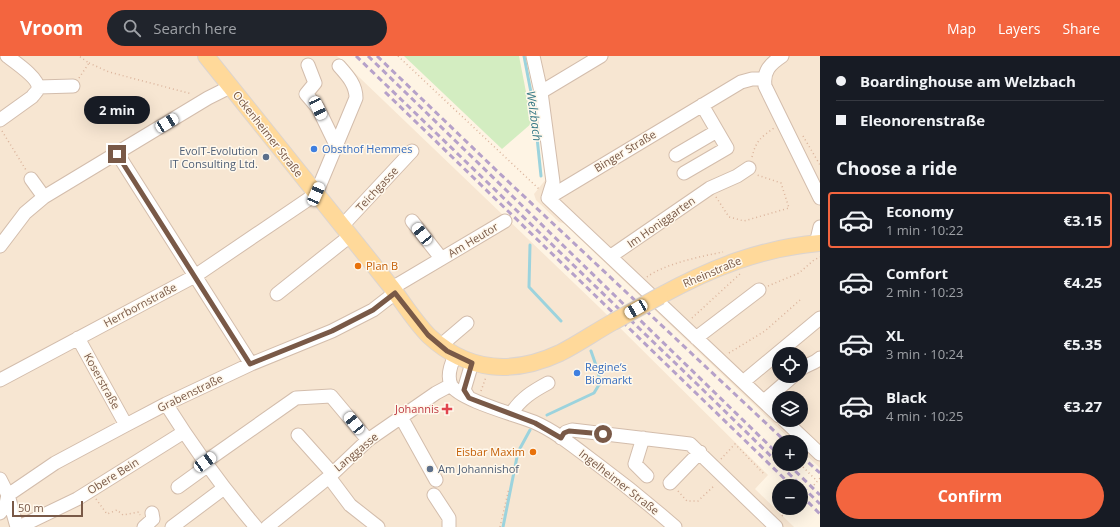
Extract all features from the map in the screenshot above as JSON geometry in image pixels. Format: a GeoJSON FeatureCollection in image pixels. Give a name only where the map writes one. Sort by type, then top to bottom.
{"type":"FeatureCollection","features":[{"type":"Feature","properties":{"kind":"main road","name":"Ockenheimer Straße"},"geometry":{"type":"LineString","coordinates":[[206,56],[394,290],[416,321],[440,346],[455,356],[472,363],[490,366],[521,365],[550,357],[613,322]]}},
{"type":"Feature","properties":{"kind":"main road","name":"Rheinstraße"},"geometry":{"type":"LineString","coordinates":[[613,322],[701,275],[751,256],[786,247],[819,248]]}},
{"type":"Feature","properties":{"kind":"street"},"geometry":{"type":"LineString","coordinates":[[0,120],[32,97],[38,87],[37,81],[33,77],[7,56]]}},
{"type":"Feature","properties":{"kind":"street"},"geometry":{"type":"LineString","coordinates":[[533,56],[541,92],[553,182],[548,198],[772,409]]}},
{"type":"Feature","properties":{"kind":"street"},"geometry":{"type":"LineString","coordinates":[[541,92],[583,61],[601,56]]}},
{"type":"Feature","properties":{"kind":"street"},"geometry":{"type":"LineString","coordinates":[[782,56],[769,65],[764,79],[766,91],[820,198]]}},
{"type":"Feature","properties":{"kind":"street"},"geometry":{"type":"LineString","coordinates":[[308,65],[315,83],[306,94],[318,108],[336,145]]}},
{"type":"Feature","properties":{"kind":"street"},"geometry":{"type":"LineString","coordinates":[[316,194],[356,98],[356,92],[348,76],[339,66]]}},
{"type":"Feature","properties":{"kind":"street","name":"Binger Straße"},"geometry":{"type":"LineString","coordinates":[[548,198],[741,82],[752,79],[764,79]]}},
{"type":"Feature","properties":{"kind":"street"},"geometry":{"type":"LineString","coordinates":[[38,87],[73,86]]}},
{"type":"Feature","properties":{"kind":"street"},"geometry":{"type":"LineString","coordinates":[[0,246],[25,212],[44,198],[230,86]]}},
{"type":"Feature","properties":{"kind":"street"},"geometry":{"type":"LineString","coordinates":[[684,173],[727,148],[702,105]]}},
{"type":"Feature","properties":{"kind":"street"},"geometry":{"type":"LineString","coordinates":[[676,155],[717,131]]}},
{"type":"Feature","properties":{"kind":"street","name":"Teichgasse"},"geometry":{"type":"LineString","coordinates":[[277,294],[346,231],[412,152]]}},
{"type":"Feature","properties":{"kind":"street"},"geometry":{"type":"LineString","coordinates":[[117,154],[250,364]]}},
{"type":"Feature","properties":{"kind":"street","name":"Im Honiggarten"},"geometry":{"type":"LineString","coordinates":[[611,256],[710,188],[737,176],[749,168]]}},
{"type":"Feature","properties":{"kind":"street"},"geometry":{"type":"LineString","coordinates":[[31,179],[44,198]]}},
{"type":"Feature","properties":{"kind":"street","name":"Herrbornstraße"},"geometry":{"type":"LineString","coordinates":[[0,380],[195,276],[316,194]]}},
{"type":"Feature","properties":{"kind":"street","name":"Am Heutor"},"geometry":{"type":"LineString","coordinates":[[412,221],[442,258]]}},
{"type":"Feature","properties":{"kind":"street","name":"Am Heutor"},"geometry":{"type":"LineString","coordinates":[[394,290],[442,258],[505,221]]}},
{"type":"Feature","properties":{"kind":"street"},"geometry":{"type":"LineString","coordinates":[[819,248],[820,227]]}},
{"type":"Feature","properties":{"kind":"street","name":"Grabenstraße"},"geometry":{"type":"LineString","coordinates":[[8,495],[55,463],[166,404],[250,364],[332,331],[373,310],[394,290]]}},
{"type":"Feature","properties":{"kind":"street"},"geometry":{"type":"LineString","coordinates":[[696,338],[759,290]]}},
{"type":"Feature","properties":{"kind":"street"},"geometry":{"type":"LineString","coordinates":[[742,382],[820,318]]}},
{"type":"Feature","properties":{"kind":"street"},"geometry":{"type":"LineString","coordinates":[[440,346],[467,323]]}},
{"type":"Feature","properties":{"kind":"street","name":"Koserstraße"},"geometry":{"type":"LineString","coordinates":[[78,338],[126,425]]}},
{"type":"Feature","properties":{"kind":"street"},"geometry":{"type":"LineString","coordinates":[[451,385],[451,366],[455,356]]}},
{"type":"Feature","properties":{"kind":"street"},"geometry":{"type":"LineString","coordinates":[[808,365],[814,364],[820,358]]}},
{"type":"Feature","properties":{"kind":"street"},"geometry":{"type":"LineString","coordinates":[[472,363],[464,390],[473,400]]}},
{"type":"Feature","properties":{"kind":"street"},"geometry":{"type":"LineString","coordinates":[[511,414],[521,401],[532,392],[548,383]]}},
{"type":"Feature","properties":{"kind":"street"},"geometry":{"type":"LineString","coordinates":[[764,401],[785,383]]}},
{"type":"Feature","properties":{"kind":"street","name":"Ingelheimer Straße"},"geometry":{"type":"LineString","coordinates":[[451,385],[473,400],[535,423],[574,446],[641,498],[675,527]]}},
{"type":"Feature","properties":{"kind":"street","name":"Langgasse"},"geometry":{"type":"LineString","coordinates":[[267,527],[330,475],[368,440],[436,393],[451,385]]}},
{"type":"Feature","properties":{"kind":"street"},"geometry":{"type":"LineString","coordinates":[[178,487],[206,464],[296,398],[331,396],[368,440]]}},
{"type":"Feature","properties":{"kind":"street"},"geometry":{"type":"LineString","coordinates":[[166,404],[206,464],[256,527]]}},
{"type":"Feature","properties":{"kind":"street"},"geometry":{"type":"LineString","coordinates":[[401,417],[436,480]]}},
{"type":"Feature","properties":{"kind":"street"},"geometry":{"type":"LineString","coordinates":[[791,427],[820,454]]}},
{"type":"Feature","properties":{"kind":"street"},"geometry":{"type":"LineString","coordinates":[[561,438],[566,432],[572,430],[690,444],[776,527]]}},
{"type":"Feature","properties":{"kind":"street","name":"Obere Bein"},"geometry":{"type":"LineString","coordinates":[[18,527],[77,499],[184,432]]}},
{"type":"Feature","properties":{"kind":"street"},"geometry":{"type":"LineString","coordinates":[[298,435],[330,475],[350,505],[378,527]]}},
{"type":"Feature","properties":{"kind":"street"},"geometry":{"type":"LineString","coordinates":[[643,438],[635,464],[647,476]]}},
{"type":"Feature","properties":{"kind":"street"},"geometry":{"type":"LineString","coordinates":[[670,483],[700,452]]}},
{"type":"Feature","properties":{"kind":"street"},"geometry":{"type":"LineString","coordinates":[[0,479],[8,495],[18,527]]}},
{"type":"Feature","properties":{"kind":"street"},"geometry":{"type":"LineString","coordinates":[[172,527],[224,488]]}},
{"type":"Feature","properties":{"kind":"street"},"geometry":{"type":"LineString","coordinates":[[0,513],[6,504],[8,495]]}},
{"type":"Feature","properties":{"kind":"street"},"geometry":{"type":"LineString","coordinates":[[434,495],[449,518],[449,527]]}},
{"type":"Feature","properties":{"kind":"street"},"geometry":{"type":"LineString","coordinates":[[144,526],[153,519],[152,513]]}},
{"type":"Feature","properties":{"kind":"path"},"geometry":{"type":"LineString","coordinates":[[79,56],[89,63],[108,72],[208,98]]}},
{"type":"Feature","properties":{"kind":"path"},"geometry":{"type":"LineString","coordinates":[[398,56],[548,198]]}},
{"type":"Feature","properties":{"kind":"path"},"geometry":{"type":"LineString","coordinates":[[73,86],[89,63]]}},
{"type":"Feature","properties":{"kind":"path"},"geometry":{"type":"LineString","coordinates":[[710,188],[729,217],[744,221],[789,208],[781,183],[758,177],[749,168],[755,145],[760,138],[782,122]]}},
{"type":"Feature","properties":{"kind":"path"},"geometry":{"type":"LineString","coordinates":[[0,127],[31,179]]}},
{"type":"Feature","properties":{"kind":"path"},"geometry":{"type":"LineString","coordinates":[[759,290],[799,273],[814,260],[819,248]]}},
{"type":"Feature","properties":{"kind":"path"},"geometry":{"type":"LineString","coordinates":[[639,284],[653,272],[681,262],[724,252]]}},
{"type":"Feature","properties":{"kind":"path"},"geometry":{"type":"LineString","coordinates":[[683,326],[747,267],[751,256]]}},
{"type":"Feature","properties":{"kind":"path"},"geometry":{"type":"LineString","coordinates":[[719,359],[765,331],[800,300]]}},
{"type":"Feature","properties":{"kind":"path"},"geometry":{"type":"LineString","coordinates":[[473,400],[490,366]]}},
{"type":"Feature","properties":{"kind":"path"},"geometry":{"type":"LineString","coordinates":[[714,466],[735,444],[765,475]]}},
{"type":"Feature","properties":{"kind":"path"},"geometry":{"type":"LineString","coordinates":[[807,471],[818,481]]}},
{"type":"Feature","properties":{"kind":"path"},"geometry":{"type":"LineString","coordinates":[[670,483],[687,501],[698,501],[724,476]]}},
{"type":"Feature","properties":{"kind":"path"},"geometry":{"type":"LineString","coordinates":[[814,485],[820,478]]}},
{"type":"Feature","properties":{"kind":"path"},"geometry":{"type":"LineString","coordinates":[[500,527],[509,488]]}},
{"type":"Feature","properties":{"kind":"path"},"geometry":{"type":"LineString","coordinates":[[90,491],[107,514],[118,510],[123,515],[139,512],[144,526]]}},
{"type":"Feature","properties":{"kind":"shaded area"},"geometry":{"type":"Polygon","coordinates":[[[0,56],[337,56],[598,306],[768,475],[755,489],[772,506],[772,515],[782,515],[794,527],[0,527],[0,56]]]}},
{"type":"Feature","properties":{"kind":"shaded area"},"geometry":{"type":"Polygon","coordinates":[[[530,56],[820,56],[820,468],[808,457],[808,435],[786,435],[777,427],[808,427],[808,391],[772,391],[772,422],[566,224],[559,222],[536,200],[534,194],[547,178],[530,56]]]}},
{"type":"Feature","properties":{"kind":"green space"},"geometry":{"type":"Polygon","coordinates":[[[404,56],[519,56],[532,123],[502,149],[404,56]]]}},
{"type":"Feature","properties":{"kind":"waterway","name":"Welzbach"},"geometry":{"type":"LineString","coordinates":[[524,56],[534,108],[541,176]]}},
{"type":"Feature","properties":{"kind":"waterway","name":"Welzbach"},"geometry":{"type":"LineString","coordinates":[[530,245],[529,287],[561,321]]}},
{"type":"Feature","properties":{"kind":"waterway","name":"Welzbach"},"geometry":{"type":"LineString","coordinates":[[547,415],[594,393],[600,383],[598,371],[591,351]]}},
{"type":"Feature","properties":{"kind":"waterway","name":"Welzbach"},"geometry":{"type":"LineString","coordinates":[[503,527],[518,452],[530,430]]}},
{"type":"Feature","properties":{"kind":"railway"},"geometry":{"type":"LineString","coordinates":[[356,56],[820,504]]}},
{"type":"Feature","properties":{"kind":"railway"},"geometry":{"type":"LineString","coordinates":[[368,56],[772,448]]}},
{"type":"Feature","properties":{"kind":"railway"},"geometry":{"type":"LineString","coordinates":[[377,56],[497,171],[779,435]]}},
{"type":"Feature","properties":{"kind":"railway"},"geometry":{"type":"LineString","coordinates":[[385,92],[785,479]]}},
{"type":"Feature","properties":{"kind":"railway"},"geometry":{"type":"LineString","coordinates":[[808,462],[820,473]]}},
{"type":"Feature","properties":{"kind":"railway"},"geometry":{"type":"LineString","coordinates":[[795,471],[820,495]]}},
{"type":"Feature","properties":{"kind":"railway"},"geometry":{"type":"LineString","coordinates":[[808,502],[820,514]]}},
{"type":"Feature","properties":{"kind":"place","name":"Obsthof Hemmes"},"geometry":{"type":"Point","coordinates":[314,149]}},
{"type":"Feature","properties":{"kind":"place","name":"EvoIT-Evolution IT Consulting Ltd."},"geometry":{"type":"Point","coordinates":[266,157]}},
{"type":"Feature","properties":{"kind":"place","name":"Plan B"},"geometry":{"type":"Point","coordinates":[358,266]}},
{"type":"Feature","properties":{"kind":"place","name":"Regine‘s Biomarkt"},"geometry":{"type":"Point","coordinates":[577,373]}},
{"type":"Feature","properties":{"kind":"place","name":"Johannis"},"geometry":{"type":"Point","coordinates":[447,409]}},
{"type":"Feature","properties":{"kind":"place","name":"Eisbar Maxim"},"geometry":{"type":"Point","coordinates":[533,452]}},
{"type":"Feature","properties":{"kind":"place","name":"Am Johannishof"},"geometry":{"type":"Point","coordinates":[430,469]}},
{"type":"Feature","properties":{"kind":"route"},"geometry":{"type":"LineString","coordinates":[[117,154],[250,364],[332,331],[373,310],[395,293],[428,335],[447,351],[472,363],[468,372],[464,390],[469,398],[535,423],[561,438],[564,433],[572,430],[603,434]]}}]}
